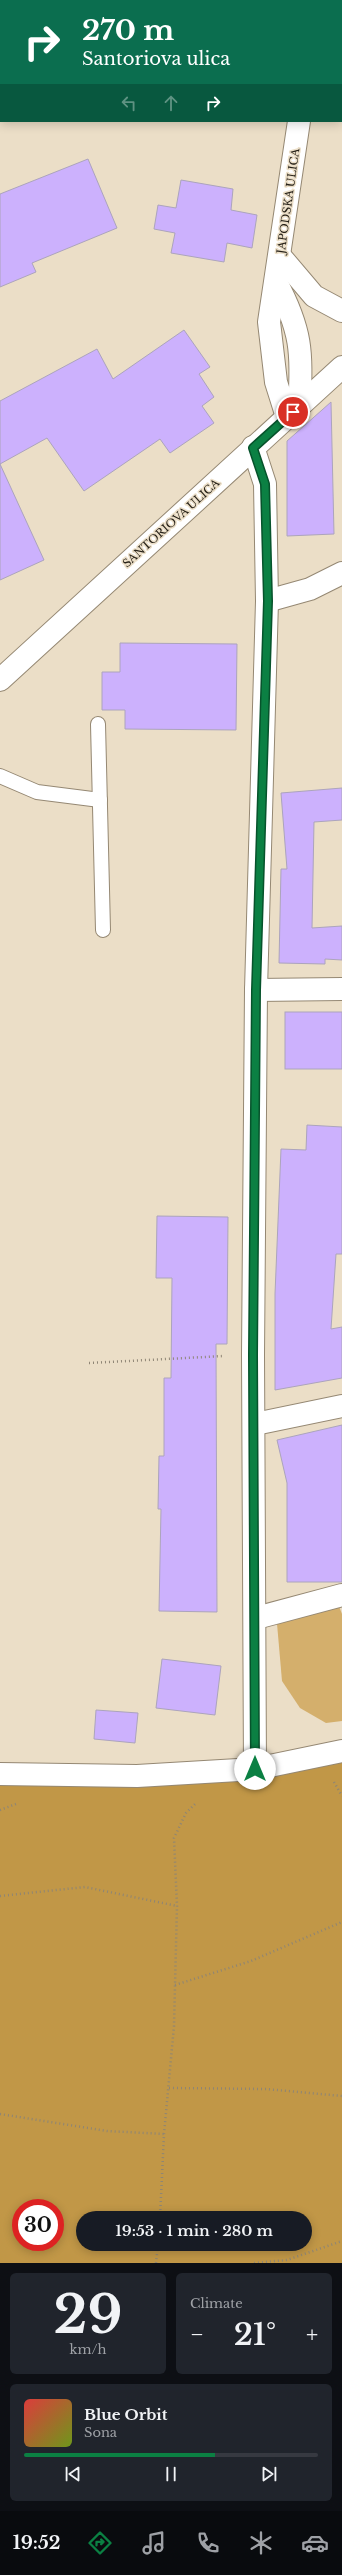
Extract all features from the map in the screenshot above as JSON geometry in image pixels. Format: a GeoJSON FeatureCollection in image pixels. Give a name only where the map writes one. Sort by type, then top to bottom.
{"type":"FeatureCollection","features":[{"type":"Feature","properties":{"kind":"street","name":"JAPODSKA ULICA"},"geometry":{"type":"LineString","coordinates":[[293,412],[276,382],[271,355],[269,322],[300,122]]}},
{"type":"Feature","properties":{"kind":"street"},"geometry":{"type":"LineString","coordinates":[[280,256],[314,296],[342,311]]}},
{"type":"Feature","properties":{"kind":"street"},"geometry":{"type":"LineString","coordinates":[[276,282],[291,310],[299,338],[302,369],[293,412]]}},
{"type":"Feature","properties":{"kind":"street","name":"SANTORIOVA ULICA"},"geometry":{"type":"LineString","coordinates":[[0,680],[342,367]]}},
{"type":"Feature","properties":{"kind":"street"},"geometry":{"type":"LineString","coordinates":[[253,448],[265,484],[268,601],[256,990],[253,1355],[255,1424],[256,1618],[255,1769]]}},
{"type":"Feature","properties":{"kind":"street"},"geometry":{"type":"LineString","coordinates":[[268,601],[310,589],[342,573]]}},
{"type":"Feature","properties":{"kind":"street"},"geometry":{"type":"LineString","coordinates":[[256,990],[342,990]]}},
{"type":"Feature","properties":{"kind":"street"},"geometry":{"type":"LineString","coordinates":[[255,1424],[342,1406]]}},
{"type":"Feature","properties":{"kind":"street"},"geometry":{"type":"LineString","coordinates":[[256,1618],[342,1595]]}},
{"type":"Feature","properties":{"kind":"street"},"geometry":{"type":"LineString","coordinates":[[0,1774],[137,1776],[227,1771],[255,1769],[342,1751]]}},
{"type":"Feature","properties":{"kind":"lane"},"geometry":{"type":"LineString","coordinates":[[98,724],[103,930]]}},
{"type":"Feature","properties":{"kind":"lane"},"geometry":{"type":"LineString","coordinates":[[0,776],[38,792],[100,800]]}},
{"type":"Feature","properties":{"kind":"path"},"geometry":{"type":"LineString","coordinates":[[89,1362],[253,1355]]}},
{"type":"Feature","properties":{"kind":"path"},"geometry":{"type":"LineString","coordinates":[[160,2211],[164,2134],[169,2088],[175,1985],[177,1906],[174,1838],[186,1813],[227,1771]]}},
{"type":"Feature","properties":{"kind":"path"},"geometry":{"type":"LineString","coordinates":[[0,1896],[86,1887],[177,1906]]}},
{"type":"Feature","properties":{"kind":"path"},"geometry":{"type":"LineString","coordinates":[[175,1985],[251,1960],[342,1922]]}},
{"type":"Feature","properties":{"kind":"path"},"geometry":{"type":"LineString","coordinates":[[169,2088],[266,2089],[342,2096]]}},
{"type":"Feature","properties":{"kind":"path"},"geometry":{"type":"LineString","coordinates":[[0,2114],[107,2131],[164,2134]]}},
{"type":"Feature","properties":{"kind":"path"},"geometry":{"type":"LineString","coordinates":[[254,2263],[288,2260],[342,2241]]}},
{"type":"Feature","properties":{"kind":"path"},"geometry":{"type":"LineString","coordinates":[[156,2263],[157,2251]]}},
{"type":"Feature","properties":{"kind":"shaded area"},"geometry":{"type":"Polygon","coordinates":[[[335,1596],[342,1614],[342,1721],[326,1723],[300,1708],[282,1681],[276,1612],[335,1596]]]}},
{"type":"Feature","properties":{"kind":"shaded area"},"geometry":{"type":"Polygon","coordinates":[[[342,1761],[342,2263],[0,2263],[0,1774],[342,1761]]]}},
{"type":"Feature","properties":{"kind":"building"},"geometry":{"type":"Polygon","coordinates":[[[88,159],[117,228],[32,263],[36,272],[0,287],[0,194],[88,159]]]}},
{"type":"Feature","properties":{"kind":"building"},"geometry":{"type":"Polygon","coordinates":[[[181,180],[233,189],[231,210],[257,215],[252,248],[227,243],[224,262],[171,253],[175,233],[154,229],[158,205],[176,208],[181,180]]]}},
{"type":"Feature","properties":{"kind":"building"},"geometry":{"type":"Polygon","coordinates":[[[184,330],[210,367],[199,374],[214,397],[202,406],[214,423],[170,453],[160,439],[84,491],[47,438],[0,464],[0,401],[97,349],[113,379],[184,330]]]}},
{"type":"Feature","properties":{"kind":"building"},"geometry":{"type":"Polygon","coordinates":[[[331,402],[334,534],[287,536],[287,441],[331,402]]]}},
{"type":"Feature","properties":{"kind":"building"},"geometry":{"type":"Polygon","coordinates":[[[0,464],[44,560],[0,580],[0,464]]]}},
{"type":"Feature","properties":{"kind":"building"},"geometry":{"type":"Polygon","coordinates":[[[120,643],[237,644],[236,730],[125,729],[125,710],[102,710],[102,672],[120,672],[120,643]]]}},
{"type":"Feature","properties":{"kind":"building"},"geometry":{"type":"Polygon","coordinates":[[[342,788],[342,820],[314,822],[312,928],[342,926],[342,960],[325,959],[325,964],[279,963],[281,869],[287,869],[281,793],[342,788]]]}},
{"type":"Feature","properties":{"kind":"building"},"geometry":{"type":"Polygon","coordinates":[[[285,1012],[342,1012],[342,1069],[285,1069],[285,1012]]]}},
{"type":"Feature","properties":{"kind":"building"},"geometry":{"type":"Polygon","coordinates":[[[307,1125],[342,1127],[342,1254],[336,1254],[331,1329],[342,1327],[342,1378],[275,1390],[275,1294],[281,1149],[306,1150],[307,1125]]]}},
{"type":"Feature","properties":{"kind":"building"},"geometry":{"type":"Polygon","coordinates":[[[157,1216],[228,1217],[227,1344],[216,1344],[217,1612],[159,1611],[161,1509],[158,1509],[159,1456],[164,1456],[164,1378],[171,1378],[172,1278],[156,1278],[157,1216]]]}},
{"type":"Feature","properties":{"kind":"building"},"geometry":{"type":"Polygon","coordinates":[[[342,1425],[342,1582],[287,1582],[287,1483],[277,1440],[342,1425]]]}},
{"type":"Feature","properties":{"kind":"building"},"geometry":{"type":"Polygon","coordinates":[[[162,1659],[221,1666],[215,1715],[156,1708],[162,1659]]]}},
{"type":"Feature","properties":{"kind":"building"},"geometry":{"type":"Polygon","coordinates":[[[96,1710],[138,1713],[135,1743],[94,1739],[96,1710]]]}},
{"type":"Feature","properties":{"kind":"route"},"geometry":{"type":"LineString","coordinates":[[255,1769],[256,1618],[253,1355],[256,990],[268,601],[265,484],[261,467],[253,448],[293,412]]}}]}
